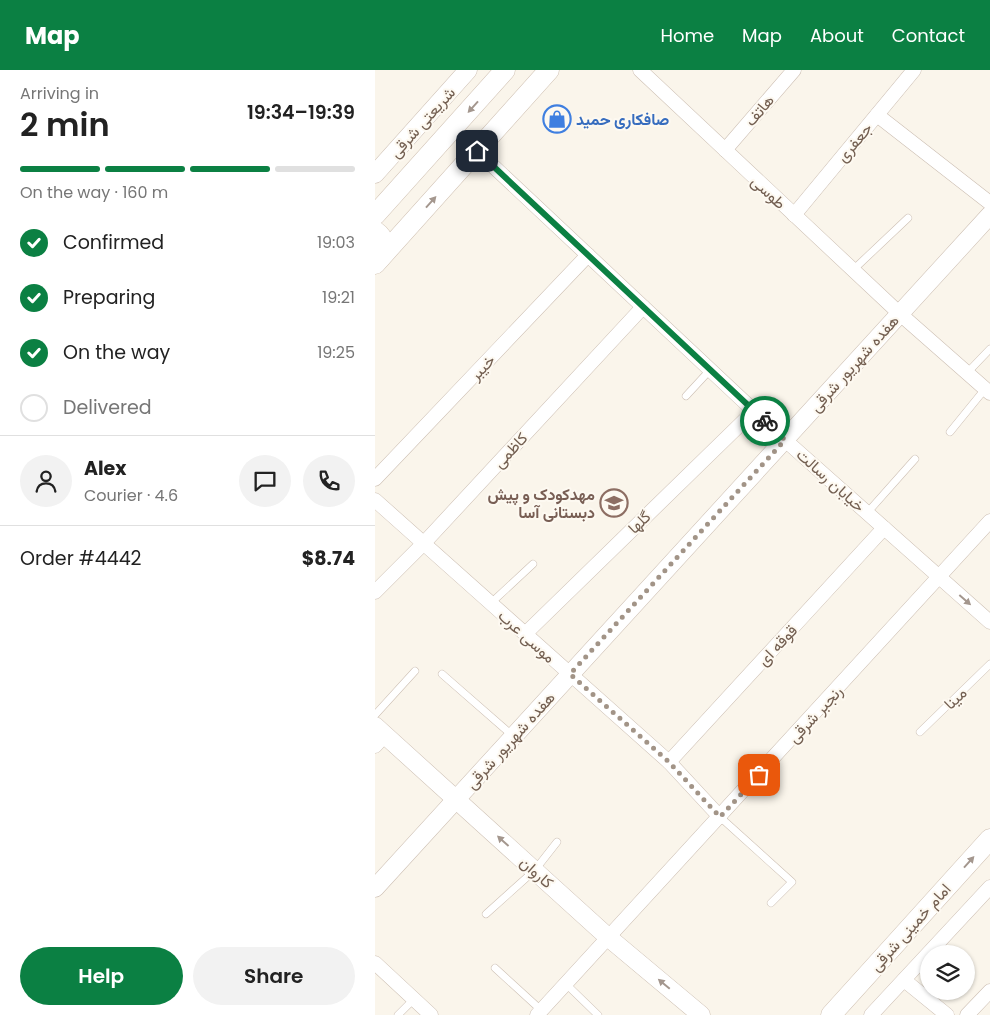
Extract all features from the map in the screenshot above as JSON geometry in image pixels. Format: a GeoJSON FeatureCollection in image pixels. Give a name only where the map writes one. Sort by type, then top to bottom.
{"type":"FeatureCollection","features":[{"type":"Feature","properties":{"kind":"main road","name":"شریعتی شرقی"},"geometry":{"type":"LineString","coordinates":[[381,209],[505,70]]}},
{"type":"Feature","properties":{"kind":"main road"},"geometry":{"type":"LineString","coordinates":[[378,261],[549,70]]}},
{"type":"Feature","properties":{"kind":"main road"},"geometry":{"type":"LineString","coordinates":[[381,209],[387,226],[395,229],[409,227]]}},
{"type":"Feature","properties":{"kind":"main road"},"geometry":{"type":"LineString","coordinates":[[375,231],[383,238],[385,244],[385,249],[378,261]]}},
{"type":"Feature","properties":{"kind":"main road","name":"امام خمینی شرقی"},"geometry":{"type":"LineString","coordinates":[[831,1015],[990,839]]}},
{"type":"Feature","properties":{"kind":"street","name":"شریعتی شرقی"},"geometry":{"type":"LineString","coordinates":[[375,174],[468,70]]}},
{"type":"Feature","properties":{"kind":"street","name":"طوسی"},"geometry":{"type":"LineString","coordinates":[[640,70],[793,215],[987,391]]}},
{"type":"Feature","properties":{"kind":"street","name":"هاتف"},"geometry":{"type":"LineString","coordinates":[[725,150],[793,70]]}},
{"type":"Feature","properties":{"kind":"street","name":"جعفری"},"geometry":{"type":"LineString","coordinates":[[793,215],[914,70]]}},
{"type":"Feature","properties":{"kind":"street"},"geometry":{"type":"LineString","coordinates":[[877,115],[990,203]]}},
{"type":"Feature","properties":{"kind":"street"},"geometry":{"type":"LineString","coordinates":[[419,124],[441,142]]}},
{"type":"Feature","properties":{"kind":"street","name":"خیابان رسالت"},"geometry":{"type":"LineString","coordinates":[[477,151],[785,440],[990,622]]}},
{"type":"Feature","properties":{"kind":"street","name":"هفده شهریور شرقی"},"geometry":{"type":"LineString","coordinates":[[375,888],[990,215]]}},
{"type":"Feature","properties":{"kind":"street","name":"خیبر"},"geometry":{"type":"LineString","coordinates":[[375,479],[588,255]]}},
{"type":"Feature","properties":{"kind":"street","name":"کاظمی"},"geometry":{"type":"LineString","coordinates":[[375,592],[424,543],[643,307]]}},
{"type":"Feature","properties":{"kind":"street","name":"گلها"},"geometry":{"type":"LineString","coordinates":[[525,634],[754,411]]}},
{"type":"Feature","properties":{"kind":"street","name":"موسی عرب"},"geometry":{"type":"LineString","coordinates":[[375,500],[669,762],[720,817]]}},
{"type":"Feature","properties":{"kind":"street","name":"رنجبر شرقی"},"geometry":{"type":"LineString","coordinates":[[539,1012],[940,578],[990,521]]}},
{"type":"Feature","properties":{"kind":"street","name":"قوقه ای"},"geometry":{"type":"LineString","coordinates":[[669,762],[884,528]]}},
{"type":"Feature","properties":{"kind":"street","name":"کاروان"},"geometry":{"type":"LineString","coordinates":[[378,736],[456,799],[609,938],[701,1015]]}},
{"type":"Feature","properties":{"kind":"street"},"geometry":{"type":"LineString","coordinates":[[871,1015],[990,887]]}},
{"type":"Feature","properties":{"kind":"street"},"geometry":{"type":"LineString","coordinates":[[375,964],[431,1015]]}},
{"type":"Feature","properties":{"kind":"street"},"geometry":{"type":"LineString","coordinates":[[904,980],[947,1015]]}},
{"type":"Feature","properties":{"kind":"street"},"geometry":{"type":"LineString","coordinates":[[967,1015],[990,991]]}},
{"type":"Feature","properties":{"kind":"lane"},"geometry":{"type":"LineString","coordinates":[[853,270],[908,218]]}},
{"type":"Feature","properties":{"kind":"lane"},"geometry":{"type":"LineString","coordinates":[[967,373],[990,349]]}},
{"type":"Feature","properties":{"kind":"lane"},"geometry":{"type":"LineString","coordinates":[[686,396],[710,370]]}},
{"type":"Feature","properties":{"kind":"lane"},"geometry":{"type":"LineString","coordinates":[[950,432],[987,391]]}},
{"type":"Feature","properties":{"kind":"lane"},"geometry":{"type":"LineString","coordinates":[[867,513],[915,459]]}},
{"type":"Feature","properties":{"kind":"lane"},"geometry":{"type":"LineString","coordinates":[[491,603],[533,564]]}},
{"type":"Feature","properties":{"kind":"lane","name":"مینا"},"geometry":{"type":"LineString","coordinates":[[920,732],[990,664]]}},
{"type":"Feature","properties":{"kind":"lane"},"geometry":{"type":"LineString","coordinates":[[375,716],[415,671]]}},
{"type":"Feature","properties":{"kind":"lane"},"geometry":{"type":"LineString","coordinates":[[442,674],[513,736]]}},
{"type":"Feature","properties":{"kind":"lane"},"geometry":{"type":"LineString","coordinates":[[720,817],[792,882],[771,903]]}},
{"type":"Feature","properties":{"kind":"lane"},"geometry":{"type":"LineString","coordinates":[[486,914],[535,870],[557,842]]}},
{"type":"Feature","properties":{"kind":"lane"},"geometry":{"type":"LineString","coordinates":[[495,968],[539,1012]]}},
{"type":"Feature","properties":{"kind":"lane"},"geometry":{"type":"LineString","coordinates":[[566,984],[598,1015]]}},
{"type":"Feature","properties":{"kind":"lane"},"geometry":{"type":"LineString","coordinates":[[399,1015],[414,999]]}},
{"type":"Feature","properties":{"kind":"way so far"},"geometry":{"type":"LineString","coordinates":[[759,775],[720,817],[669,762],[570,674],[785,440],[765,421]]}},
{"type":"Feature","properties":{"kind":"place","name":"صافکاری حمید"},"geometry":{"type":"Point","coordinates":[557,119]}},
{"type":"Feature","properties":{"kind":"place","name":"مهدکودک و پیش دبستانی آسا"},"geometry":{"type":"Point","coordinates":[614,503]}},
{"type":"Feature","properties":{"kind":"route"},"geometry":{"type":"LineString","coordinates":[[477,151],[765,421]]}}]}
